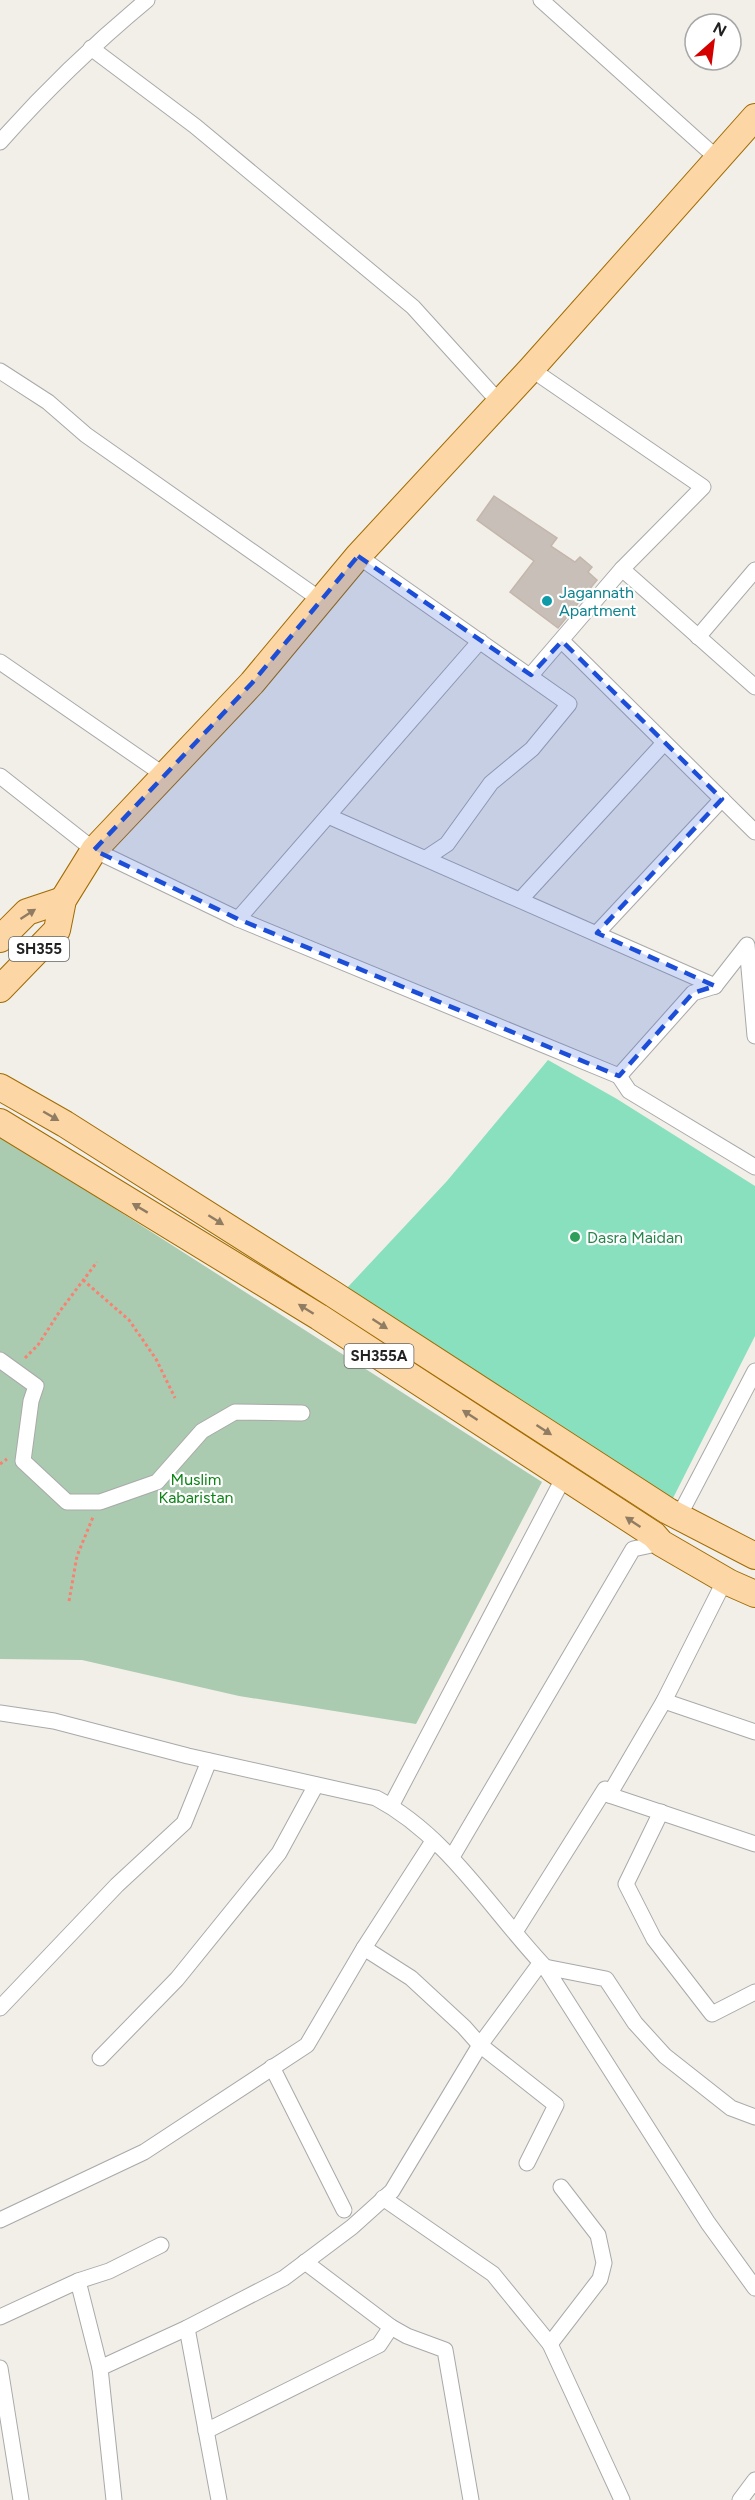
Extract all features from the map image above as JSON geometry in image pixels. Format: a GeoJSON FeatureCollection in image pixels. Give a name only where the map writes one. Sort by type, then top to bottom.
{"type":"FeatureCollection","features":[{"type":"Feature","properties":{"kind":"main road"},"geometry":{"type":"LineString","coordinates":[[63,900],[94,850],[252,683],[358,556],[531,369],[755,117]]}},
{"type":"Feature","properties":{"kind":"main road","name":"SH355"},"geometry":{"type":"LineString","coordinates":[[0,939],[27,912],[63,900],[57,930],[0,989]]}},
{"type":"Feature","properties":{"kind":"main road","name":"SH355A"},"geometry":{"type":"LineString","coordinates":[[0,1087],[65,1124],[274,1256],[679,1516],[755,1556]]}},
{"type":"Feature","properties":{"kind":"main road","name":"SH355A"},"geometry":{"type":"LineString","coordinates":[[0,1122],[261,1281],[565,1475],[654,1535],[661,1543],[725,1580],[755,1594]]}},
{"type":"Feature","properties":{"kind":"main road"},"geometry":{"type":"LineString","coordinates":[[261,1281],[274,1256]]}},
{"type":"Feature","properties":{"kind":"main road"},"geometry":{"type":"LineString","coordinates":[[661,1543],[679,1516]]}},
{"type":"Feature","properties":{"kind":"street"},"geometry":{"type":"LineString","coordinates":[[0,142],[39,98],[91,48],[147,0]]}},
{"type":"Feature","properties":{"kind":"street"},"geometry":{"type":"LineString","coordinates":[[541,0],[718,159]]}},
{"type":"Feature","properties":{"kind":"street"},"geometry":{"type":"LineString","coordinates":[[91,48],[195,126],[413,307],[500,403]]}},
{"type":"Feature","properties":{"kind":"street"},"geometry":{"type":"LineString","coordinates":[[531,369],[703,487],[622,569],[531,675]]}},
{"type":"Feature","properties":{"kind":"street"},"geometry":{"type":"LineString","coordinates":[[0,371],[48,402],[86,435],[321,600]]}},
{"type":"Feature","properties":{"kind":"street"},"geometry":{"type":"LineString","coordinates":[[358,556],[531,675],[569,704],[532,749],[491,783],[447,844],[426,858]]}},
{"type":"Feature","properties":{"kind":"street"},"geometry":{"type":"LineString","coordinates":[[622,569],[755,687]]}},
{"type":"Feature","properties":{"kind":"street"},"geometry":{"type":"LineString","coordinates":[[698,637],[755,570]]}},
{"type":"Feature","properties":{"kind":"street"},"geometry":{"type":"LineString","coordinates":[[562,640],[755,832]]}},
{"type":"Feature","properties":{"kind":"street"},"geometry":{"type":"LineString","coordinates":[[238,919],[480,641]]}},
{"type":"Feature","properties":{"kind":"street"},"geometry":{"type":"LineString","coordinates":[[0,662],[164,775]]}},
{"type":"Feature","properties":{"kind":"street"},"geometry":{"type":"LineString","coordinates":[[521,899],[664,743]]}},
{"type":"Feature","properties":{"kind":"street"},"geometry":{"type":"LineString","coordinates":[[0,776],[94,850],[238,919],[619,1076],[629,1091],[753,1161]]}},
{"type":"Feature","properties":{"kind":"street"},"geometry":{"type":"LineString","coordinates":[[597,933],[722,799]]}},
{"type":"Feature","properties":{"kind":"street"},"geometry":{"type":"LineString","coordinates":[[328,816],[715,986]]}},
{"type":"Feature","properties":{"kind":"street"},"geometry":{"type":"LineString","coordinates":[[619,1076],[693,993],[715,986],[751,940]]}},
{"type":"Feature","properties":{"kind":"street"},"geometry":{"type":"LineString","coordinates":[[751,940],[755,1036]]}},
{"type":"Feature","properties":{"kind":"street"},"geometry":{"type":"LineString","coordinates":[[0,1360],[36,1386],[31,1401],[23,1461],[67,1502],[100,1502],[158,1482],[201,1431],[235,1412],[303,1413]]}},
{"type":"Feature","properties":{"kind":"street"},"geometry":{"type":"LineString","coordinates":[[679,1516],[755,1371]]}},
{"type":"Feature","properties":{"kind":"street"},"geometry":{"type":"LineString","coordinates":[[391,1806],[565,1475]]}},
{"type":"Feature","properties":{"kind":"street"},"geometry":{"type":"LineString","coordinates":[[452,1857],[633,1550],[661,1543]]}},
{"type":"Feature","properties":{"kind":"street"},"geometry":{"type":"LineString","coordinates":[[609,1795],[664,1701],[725,1580]]}},
{"type":"Feature","properties":{"kind":"street"},"geometry":{"type":"LineString","coordinates":[[664,1701],[755,1732]]}},
{"type":"Feature","properties":{"kind":"street"},"geometry":{"type":"LineString","coordinates":[[0,1713],[54,1721],[209,1761],[376,1798],[391,1806],[452,1857],[545,1967],[708,2223],[755,2288]]}},
{"type":"Feature","properties":{"kind":"street"},"geometry":{"type":"LineString","coordinates":[[0,2008],[117,1885],[184,1823],[209,1761]]}},
{"type":"Feature","properties":{"kind":"street"},"geometry":{"type":"LineString","coordinates":[[100,2058],[177,1979],[279,1853],[316,1785]]}},
{"type":"Feature","properties":{"kind":"street"},"geometry":{"type":"LineString","coordinates":[[515,1932],[605,1789],[609,1795],[755,1844]]}},
{"type":"Feature","properties":{"kind":"street"},"geometry":{"type":"LineString","coordinates":[[661,1812],[626,1884],[654,1939],[712,2014],[755,1992]]}},
{"type":"Feature","properties":{"kind":"street"},"geometry":{"type":"LineString","coordinates":[[0,2220],[144,2152],[307,2044],[364,1948],[433,1841]]}},
{"type":"Feature","properties":{"kind":"street"},"geometry":{"type":"LineString","coordinates":[[364,1948],[411,1978],[480,2045],[556,2105],[527,2163]]}},
{"type":"Feature","properties":{"kind":"street"},"geometry":{"type":"LineString","coordinates":[[100,2368],[187,2328],[284,2278],[351,2227],[392,2191],[480,2045],[539,1965],[606,1979],[634,2023],[665,2056],[731,2108],[755,2117]]}},
{"type":"Feature","properties":{"kind":"street"},"geometry":{"type":"LineString","coordinates":[[272,2067],[344,2210]]}},
{"type":"Feature","properties":{"kind":"street"},"geometry":{"type":"LineString","coordinates":[[550,2344],[600,2279],[604,2263],[598,2235],[561,2187]]}},
{"type":"Feature","properties":{"kind":"street"},"geometry":{"type":"LineString","coordinates":[[383,2198],[493,2274],[550,2344],[622,2500]]}},
{"type":"Feature","properties":{"kind":"street"},"geometry":{"type":"LineString","coordinates":[[0,2317],[78,2281],[109,2271],[161,2245]]}},
{"type":"Feature","properties":{"kind":"street"},"geometry":{"type":"LineString","coordinates":[[305,2262],[391,2327],[407,2337],[445,2350],[471,2500]]}},
{"type":"Feature","properties":{"kind":"street"},"geometry":{"type":"LineString","coordinates":[[78,2281],[100,2368],[114,2500]]}},
{"type":"Feature","properties":{"kind":"street"},"geometry":{"type":"LineString","coordinates":[[206,2431],[379,2345],[391,2327]]}},
{"type":"Feature","properties":{"kind":"street"},"geometry":{"type":"LineString","coordinates":[[187,2328],[219,2500]]}},
{"type":"Feature","properties":{"kind":"street"},"geometry":{"type":"LineString","coordinates":[[0,2368],[21,2500]]}},
{"type":"Feature","properties":{"kind":"street"},"geometry":{"type":"LineString","coordinates":[[740,2500],[755,2480]]}},
{"type":"Feature","properties":{"kind":"path"},"geometry":{"type":"LineString","coordinates":[[13,1369],[38,1345],[97,1262]]}},
{"type":"Feature","properties":{"kind":"path"},"geometry":{"type":"LineString","coordinates":[[83,1280],[129,1320],[156,1359],[175,1398]]}},
{"type":"Feature","properties":{"kind":"path"},"geometry":{"type":"LineString","coordinates":[[69,1601],[77,1556],[100,1502]]}},
{"type":"Feature","properties":{"kind":"highlighted area"},"geometry":{"type":"Polygon","coordinates":[[[358,556],[531,675],[562,641],[722,799],[597,933],[715,986],[693,993],[619,1076],[238,919],[94,850],[252,683],[358,556]]]}},
{"type":"Feature","properties":{"kind":"green space","name":"Dasra Maidan"},"geometry":{"type":"Polygon","coordinates":[[[548,1060],[617,1099],[755,1186],[755,1336],[669,1506],[347,1288],[447,1181],[548,1060]]]}},
{"type":"Feature","properties":{"kind":"green space","name":"Muslim Kabaristan"},"geometry":{"type":"Polygon","coordinates":[[[0,1135],[542,1482],[416,1724],[239,1696],[82,1660],[0,1659],[0,1135]]]}},
{"type":"Feature","properties":{"kind":"building"},"geometry":{"type":"Polygon","coordinates":[[[494,496],[557,538],[551,546],[575,562],[580,557],[592,567],[588,572],[597,580],[558,628],[510,592],[534,561],[477,520],[494,496]]]}},
{"type":"Feature","properties":{"kind":"place","name":"Jagannath Apartment"},"geometry":{"type":"Point","coordinates":[547,601]}},
{"type":"Feature","properties":{"kind":"place","name":"Dasra Maidan"},"geometry":{"type":"Point","coordinates":[575,1237]}}]}
